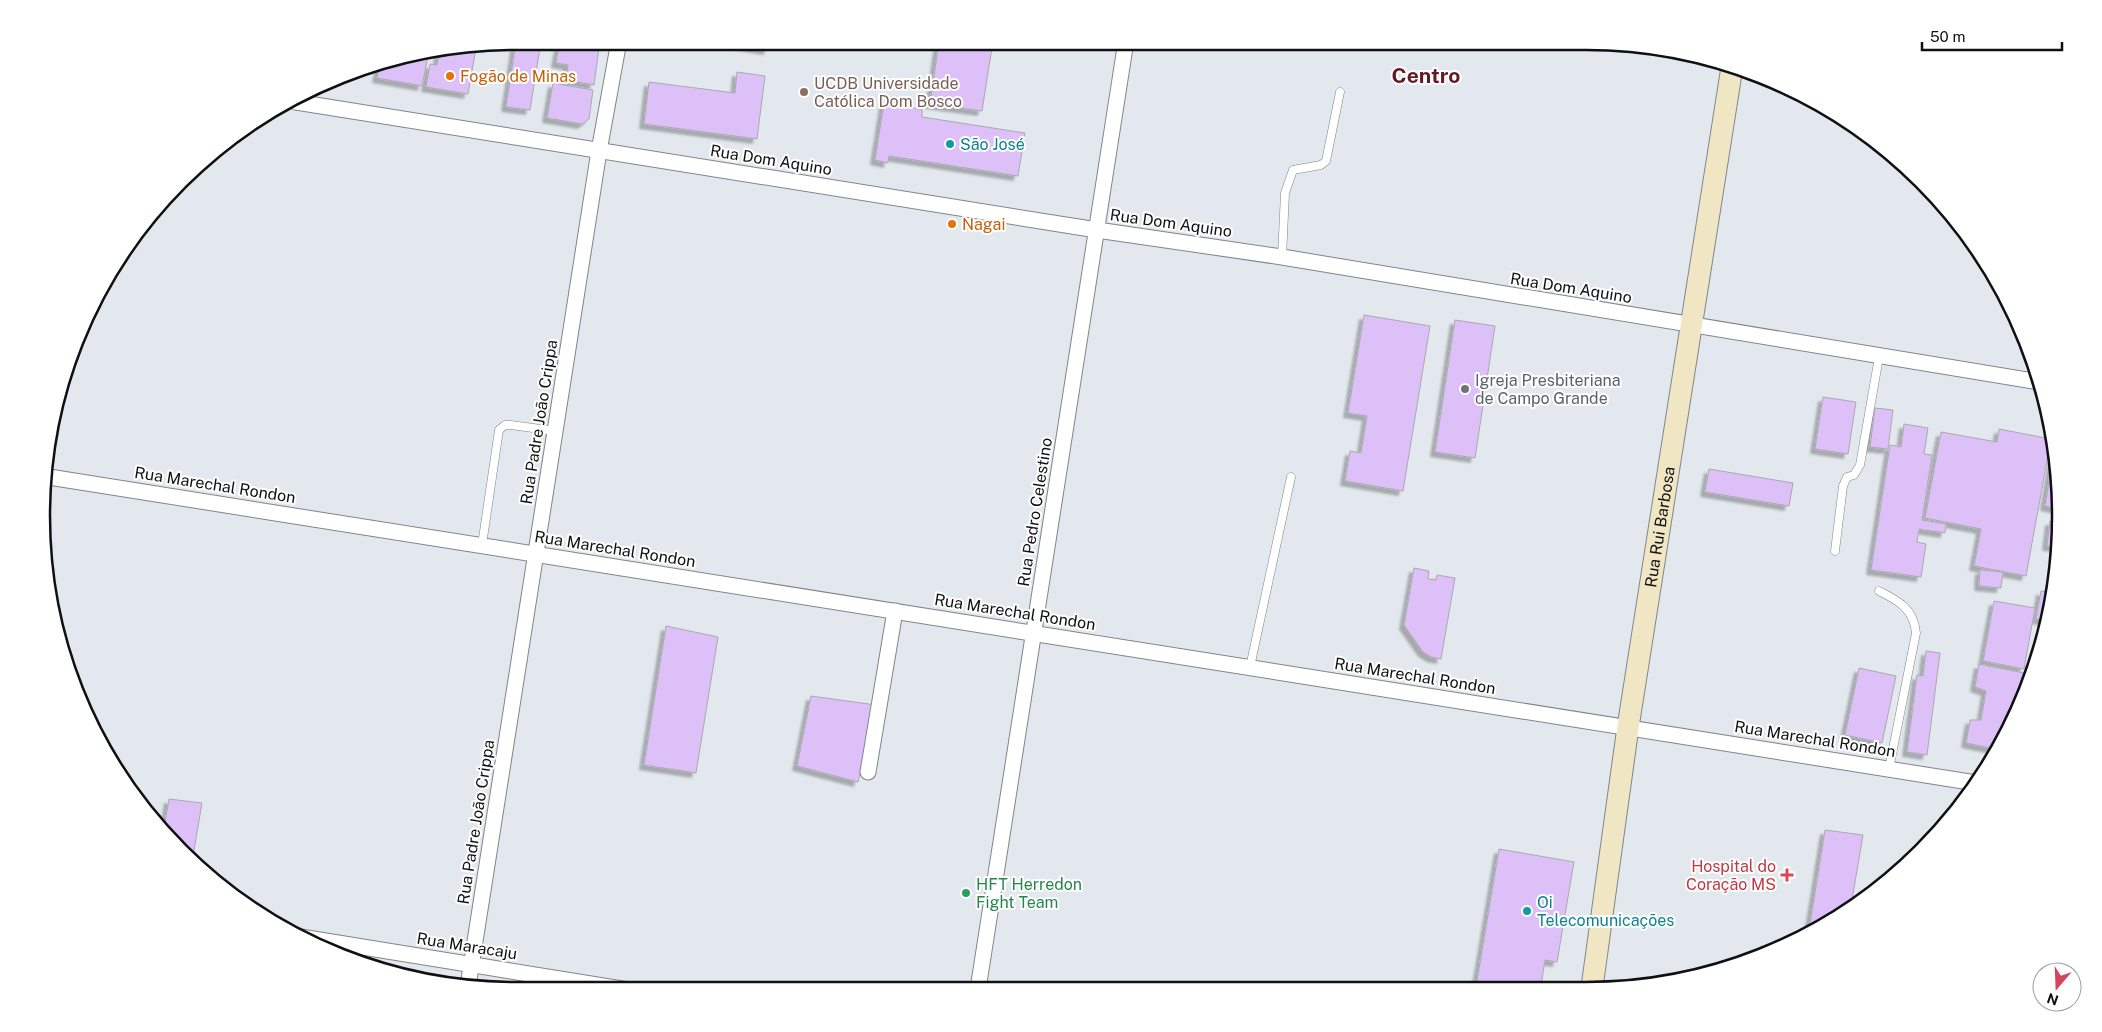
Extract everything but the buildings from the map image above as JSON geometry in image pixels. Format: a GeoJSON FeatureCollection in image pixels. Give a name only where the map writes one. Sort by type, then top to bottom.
{"type":"FeatureCollection","features":[{"type":"Feature","properties":{"kind":"street","name":"Rua Padre João Crippa"},"geometry":{"type":"LineString","coordinates":[[469,979],[599,150],[617,50]]}},
{"type":"Feature","properties":{"kind":"street","name":"Rua Pedro Celestino"},"geometry":{"type":"LineString","coordinates":[[979,982],[1125,50]]}},
{"type":"Feature","properties":{"kind":"street","name":"Rua Rui Barbosa"},"geometry":{"type":"LineString","coordinates":[[1593,982],[1628,727],[1731,73]]}},
{"type":"Feature","properties":{"kind":"street","name":"Rua Dom Aquino"},"geometry":{"type":"LineString","coordinates":[[301,103],[1097,230],[1282,257],[2032,381]]}},
{"type":"Feature","properties":{"kind":"street","name":"Rua Marechal Rondon"},"geometry":{"type":"LineString","coordinates":[[52,477],[1968,782]]}},
{"type":"Feature","properties":{"kind":"street"},"geometry":{"type":"LineString","coordinates":[[868,772],[895,611]]}},
{"type":"Feature","properties":{"kind":"street","name":"Rua Maracaju"},"geometry":{"type":"LineString","coordinates":[[325,941],[580,982]]}},
{"type":"Feature","properties":{"kind":"lane"},"geometry":{"type":"LineString","coordinates":[[1282,257],[1287,183],[1292,170],[1321,165],[1326,160],[1340,92]]}},
{"type":"Feature","properties":{"kind":"lane"},"geometry":{"type":"LineString","coordinates":[[1835,550],[1843,486],[1847,478],[1854,475],[1860,464],[1879,357]]}},
{"type":"Feature","properties":{"kind":"lane"},"geometry":{"type":"LineString","coordinates":[[482,545],[498,430],[506,425],[511,425],[555,431]]}},
{"type":"Feature","properties":{"kind":"lane"},"geometry":{"type":"LineString","coordinates":[[1250,667],[1291,477]]}},
{"type":"Feature","properties":{"kind":"lane"},"geometry":{"type":"LineString","coordinates":[[1879,592],[1901,602],[1910,611],[1915,623],[1916,633],[1889,769]]}},
{"type":"Feature","properties":{"kind":"place","name":"Fogão de Minas"},"geometry":{"type":"Point","coordinates":[450,76]}},
{"type":"Feature","properties":{"kind":"place","name":"UCDB Universidade Católica Dom Bosco"},"geometry":{"type":"Point","coordinates":[804,92]}},
{"type":"Feature","properties":{"kind":"place","name":"São José"},"geometry":{"type":"Point","coordinates":[950,144]}},
{"type":"Feature","properties":{"kind":"place","name":"Nagai"},"geometry":{"type":"Point","coordinates":[952,224]}},
{"type":"Feature","properties":{"kind":"place","name":"Igreja Presbiteriana de Campo Grande"},"geometry":{"type":"Point","coordinates":[1465,389]}},
{"type":"Feature","properties":{"kind":"place","name":"Hospital do Coração MS"},"geometry":{"type":"Point","coordinates":[1787,875]}},
{"type":"Feature","properties":{"kind":"place","name":"HFT Herredon Fight Team"},"geometry":{"type":"Point","coordinates":[966,893]}},
{"type":"Feature","properties":{"kind":"place","name":"Oi Telecomunicações"},"geometry":{"type":"Point","coordinates":[1527,911]}},
{"type":"Feature","properties":{"kind":"district","name":"Centro"},"geometry":{"type":"Point","coordinates":[1426,75]}}]}
